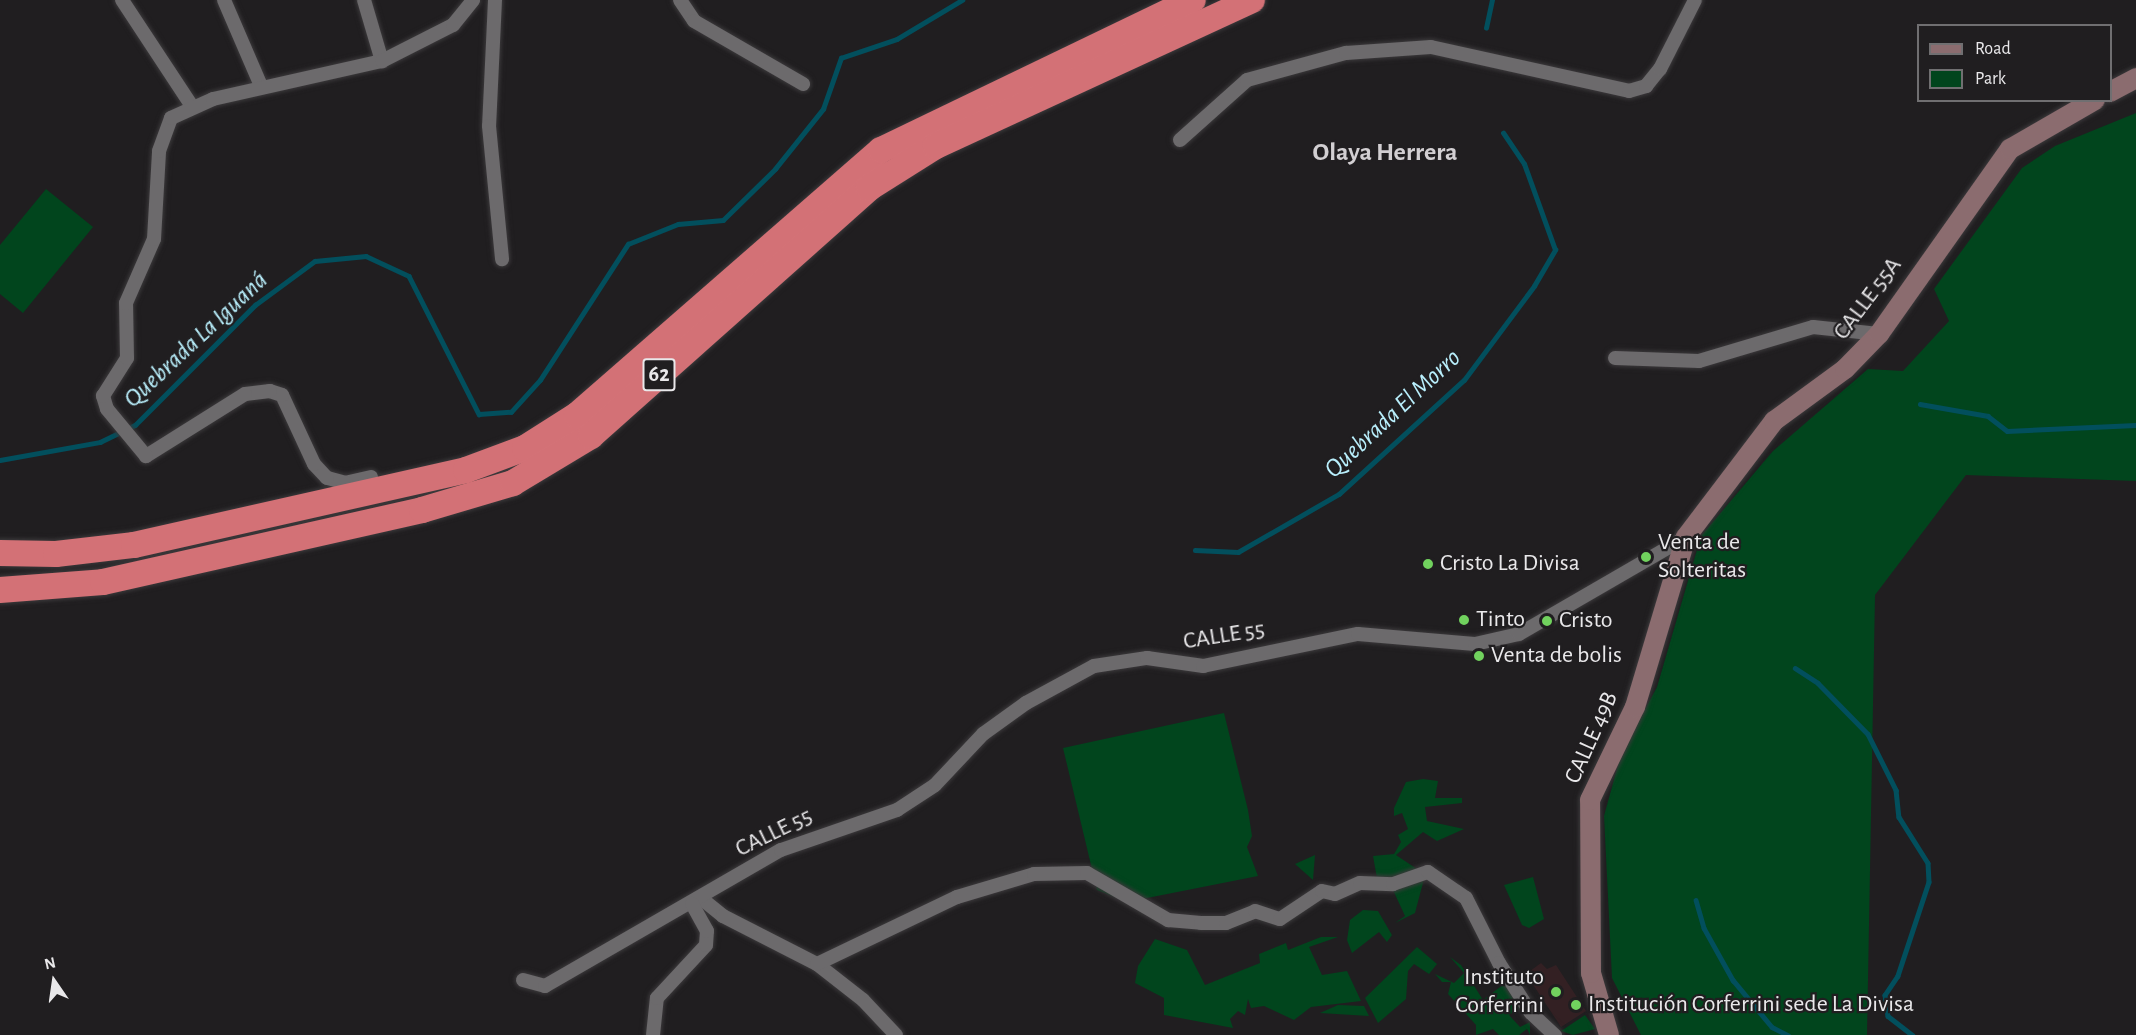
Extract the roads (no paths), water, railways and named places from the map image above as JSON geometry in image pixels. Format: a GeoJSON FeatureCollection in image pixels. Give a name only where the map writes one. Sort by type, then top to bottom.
{"type":"FeatureCollection","features":[{"type":"Feature","properties":{"kind":"highway","name":"62"},"geometry":{"type":"LineString","coordinates":[[0,553],[56,554],[134,545],[466,470],[525,448],[577,415],[881,150],[1193,0]]}},
{"type":"Feature","properties":{"kind":"highway","name":"62"},"geometry":{"type":"LineString","coordinates":[[0,590],[102,582],[422,510],[513,483],[591,436],[869,188],[936,146],[1252,0]]}},
{"type":"Feature","properties":{"kind":"street"},"geometry":{"type":"LineString","coordinates":[[122,0],[192,106]]}},
{"type":"Feature","properties":{"kind":"street"},"geometry":{"type":"LineString","coordinates":[[224,0],[261,86]]}},
{"type":"Feature","properties":{"kind":"street"},"geometry":{"type":"LineString","coordinates":[[364,0],[382,61]]}},
{"type":"Feature","properties":{"kind":"street"},"geometry":{"type":"LineString","coordinates":[[371,477],[346,483],[327,478],[314,464],[282,395],[270,391],[245,394],[157,453],[146,456],[137,451],[107,409],[103,396],[127,358],[130,286],[154,239],[162,139],[171,118],[192,106],[261,86],[382,61],[453,25],[473,0]]}},
{"type":"Feature","properties":{"kind":"street"},"geometry":{"type":"LineString","coordinates":[[495,0],[489,126],[502,259]]}},
{"type":"Feature","properties":{"kind":"street"},"geometry":{"type":"LineString","coordinates":[[680,0],[694,21],[803,84]]}},
{"type":"Feature","properties":{"kind":"street"},"geometry":{"type":"LineString","coordinates":[[1180,140],[1247,80],[1347,53],[1431,47],[1629,91],[1646,86],[1660,69],[1695,0]]}},
{"type":"Feature","properties":{"kind":"street"},"geometry":{"type":"LineString","coordinates":[[2112,91],[2136,78]]}},
{"type":"Feature","properties":{"kind":"street","name":"CALLE 55A"},"geometry":{"type":"LineString","coordinates":[[1686,537],[1774,421],[1845,369],[1879,334],[2010,149],[2092,102]]}},
{"type":"Feature","properties":{"kind":"street"},"geometry":{"type":"LineString","coordinates":[[1615,358],[1699,361],[1814,327],[1879,334]]}},
{"type":"Feature","properties":{"kind":"street","name":"CALLE 55"},"geometry":{"type":"LineString","coordinates":[[523,980],[545,986],[808,837],[897,810],[935,785],[977,740],[1026,703],[1094,666],[1147,658],[1203,666],[1358,634],[1469,646],[1519,634],[1686,537]]}},
{"type":"Feature","properties":{"kind":"street","name":"CALLE 49B"},"geometry":{"type":"LineString","coordinates":[[1609,1035],[1591,973],[1590,800],[1635,707],[1686,537]]}},
{"type":"Feature","properties":{"kind":"street"},"geometry":{"type":"LineString","coordinates":[[817,964],[957,897],[1034,874],[1087,873],[1168,920],[1201,924],[1226,923],[1255,911],[1280,919],[1322,891],[1335,894],[1360,883],[1393,884],[1422,872],[1434,874],[1466,898],[1498,963],[1531,1013],[1555,1035]]}},
{"type":"Feature","properties":{"kind":"street"},"geometry":{"type":"LineString","coordinates":[[697,901],[817,964],[863,1000],[896,1035]]}},
{"type":"Feature","properties":{"kind":"street"},"geometry":{"type":"LineString","coordinates":[[653,1035],[657,998],[706,945],[707,931],[697,901]]}},
{"type":"Feature","properties":{"kind":"waterway","name":"Quebrada La Iguaná"},"geometry":{"type":"LineString","coordinates":[[0,460],[100,442],[135,425],[255,305],[315,261],[366,256],[409,276],[479,414],[511,412],[540,380],[628,244],[678,224],[723,220],[775,169],[823,109],[841,58],[897,39],[962,0]]}},
{"type":"Feature","properties":{"kind":"waterway","name":"Quebrada El Morro"},"geometry":{"type":"LineString","coordinates":[[1486,28],[1492,0]]}},
{"type":"Feature","properties":{"kind":"waterway","name":"Quebrada El Morro"},"geometry":{"type":"LineString","coordinates":[[1195,550],[1238,552],[1339,494],[1464,380],[1534,286],[1555,250],[1524,164],[1503,133]]}},
{"type":"Feature","properties":{"kind":"waterway"},"geometry":{"type":"LineString","coordinates":[[1920,404],[1988,416],[2007,431],[2136,425]]}},
{"type":"Feature","properties":{"kind":"waterway"},"geometry":{"type":"LineString","coordinates":[[1795,668],[1818,683],[1868,734],[1896,790],[1899,817],[1928,863],[1929,882],[1898,976],[1885,995],[1888,1016],[1912,1035]]}},
{"type":"Feature","properties":{"kind":"waterway"},"geometry":{"type":"LineString","coordinates":[[1696,900],[1704,928],[1733,980],[1772,1027],[1788,1035]]}},
{"type":"Feature","properties":{"kind":"place","name":"Venta de Solteritas"},"geometry":{"type":"Point","coordinates":[1646,557]}},
{"type":"Feature","properties":{"kind":"place","name":"Cristo La Divisa"},"geometry":{"type":"Point","coordinates":[1428,564]}},
{"type":"Feature","properties":{"kind":"place","name":"Tinto"},"geometry":{"type":"Point","coordinates":[1464,620]}},
{"type":"Feature","properties":{"kind":"place","name":"Cristo"},"geometry":{"type":"Point","coordinates":[1547,621]}},
{"type":"Feature","properties":{"kind":"place","name":"Venta de bolis"},"geometry":{"type":"Point","coordinates":[1479,656]}},
{"type":"Feature","properties":{"kind":"place","name":"Instituto Corferrini"},"geometry":{"type":"Point","coordinates":[1556,992]}},
{"type":"Feature","properties":{"kind":"place","name":"Institución Corferrini sede La Divisa"},"geometry":{"type":"Point","coordinates":[1576,1005]}},
{"type":"Feature","properties":{"kind":"district","name":"Olaya Herrera"},"geometry":{"type":"Point","coordinates":[1385,153]}}]}
